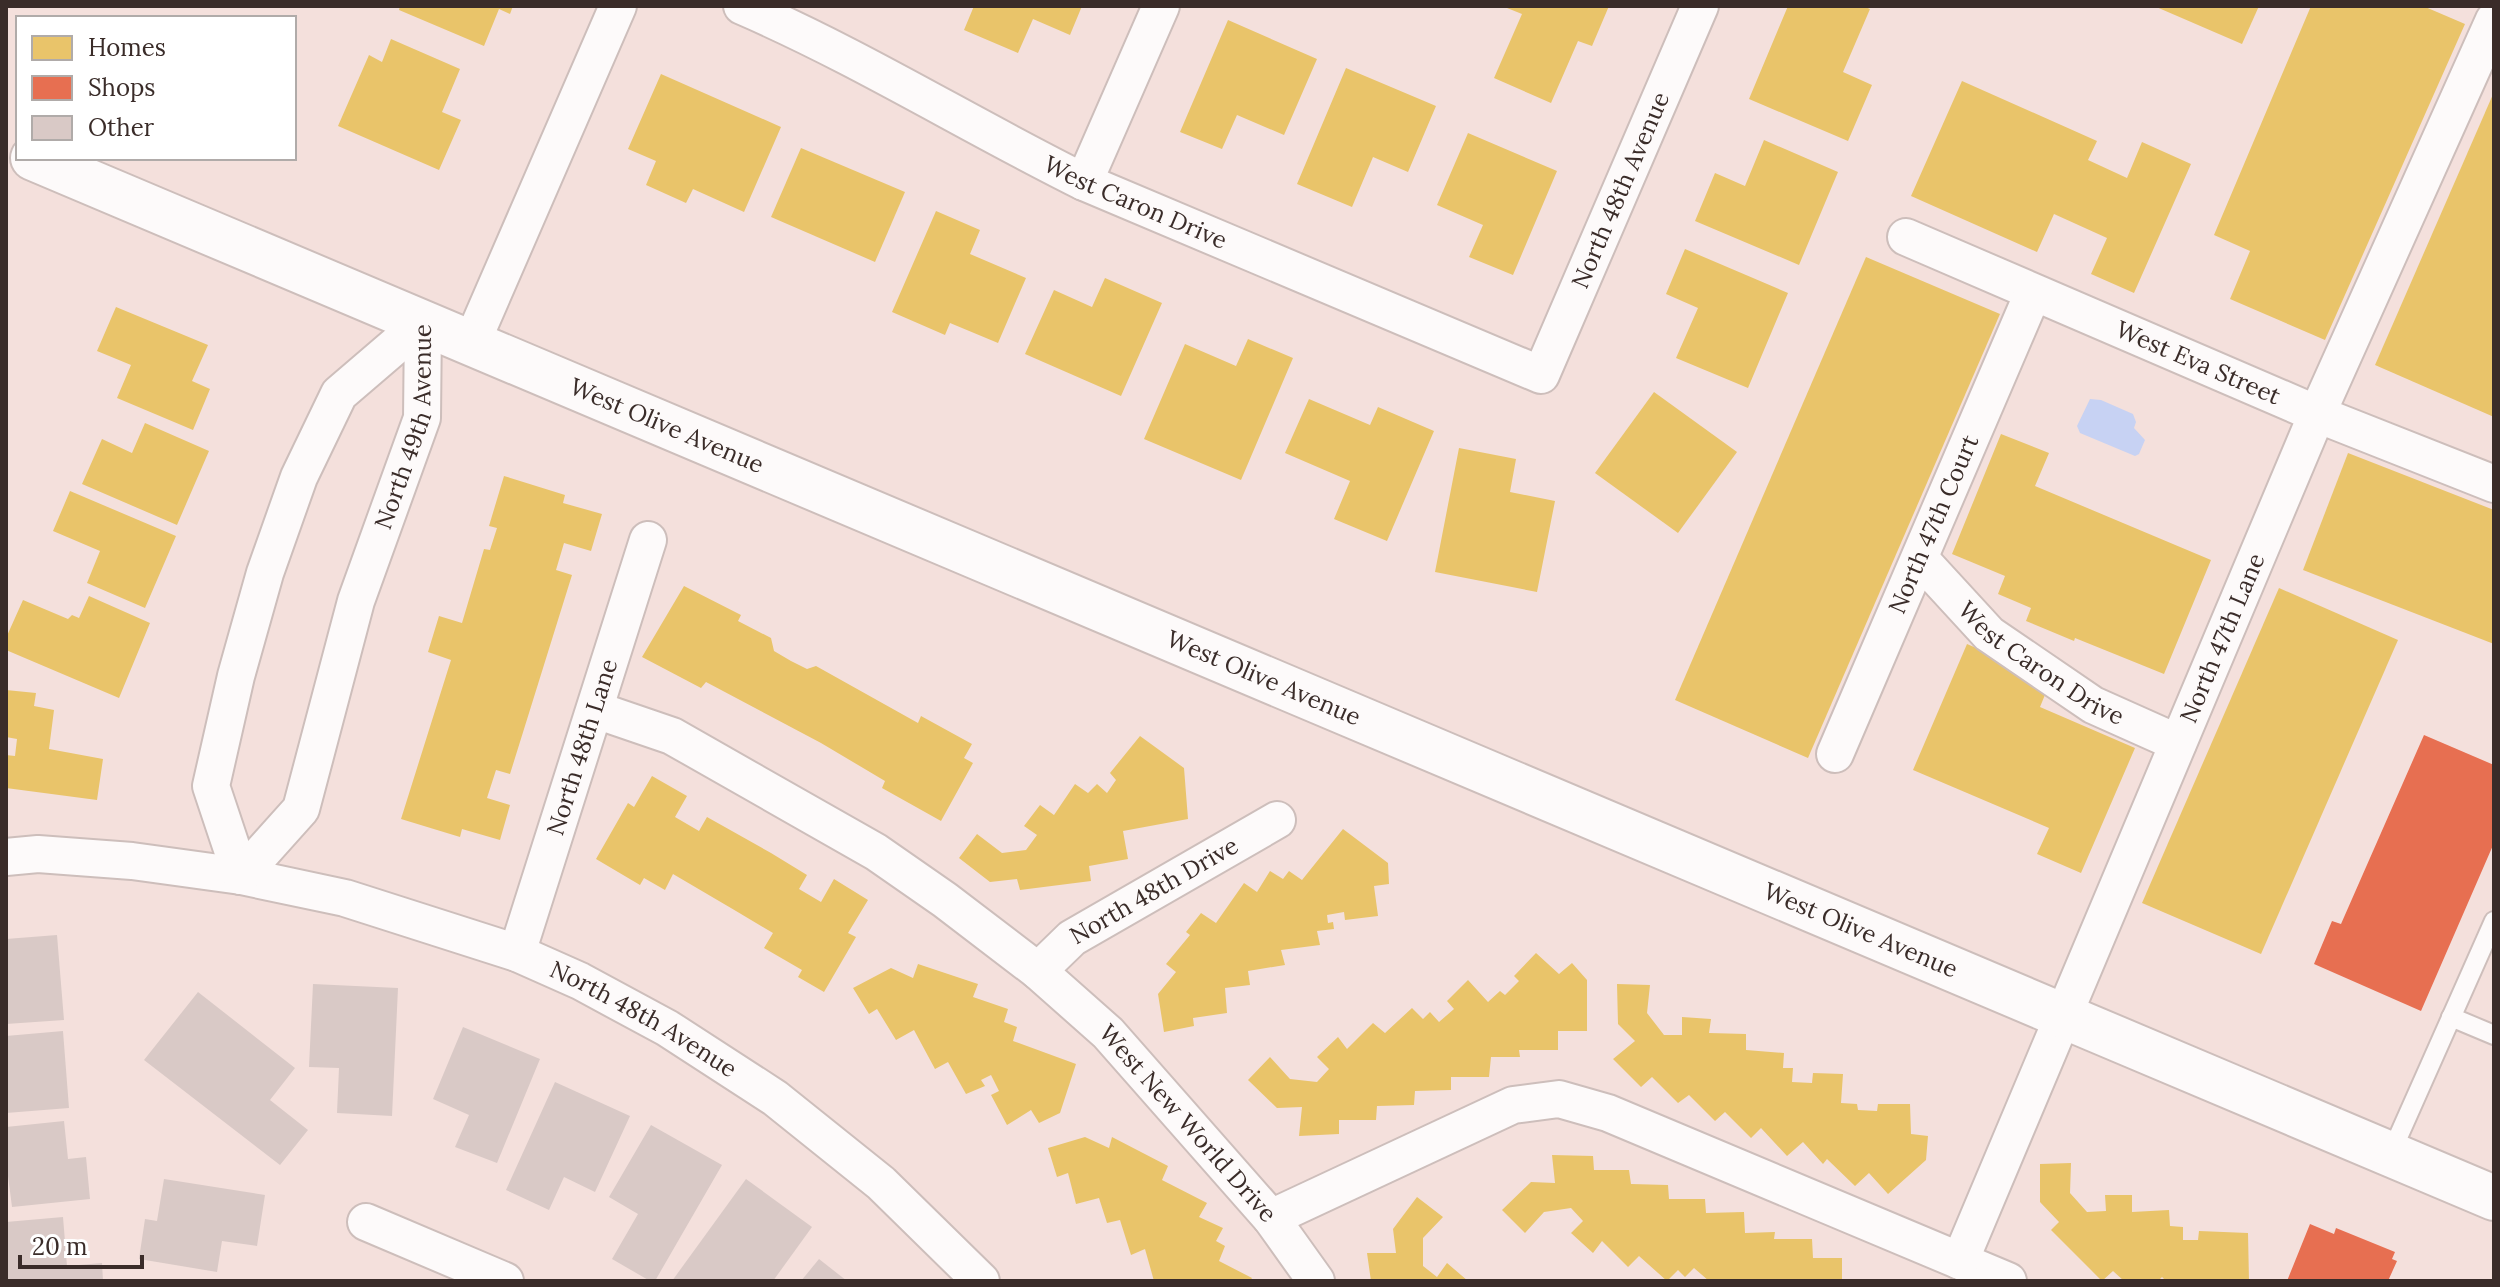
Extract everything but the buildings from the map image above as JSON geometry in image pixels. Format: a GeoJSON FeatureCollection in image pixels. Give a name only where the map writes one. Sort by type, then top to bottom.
{"type":"FeatureCollection","features":[{"type":"Feature","properties":{"kind":"main road","name":"West Olive Avenue"},"geometry":{"type":"LineString","coordinates":[[38,160],[2494,1198]]}},
{"type":"Feature","properties":{"kind":"street"},"geometry":{"type":"LineString","coordinates":[[472,342],[618,6]]}},
{"type":"Feature","properties":{"kind":"street","name":"West Caron Drive"},"geometry":{"type":"LineString","coordinates":[[742,6],[849,57],[1011,146],[1084,182],[1541,375]]}},
{"type":"Feature","properties":{"kind":"street"},"geometry":{"type":"LineString","coordinates":[[1084,182],[1161,6]]}},
{"type":"Feature","properties":{"kind":"street","name":"North 48th Avenue"},"geometry":{"type":"LineString","coordinates":[[1541,375],[1700,6]]}},
{"type":"Feature","properties":{"kind":"street","name":"North 47th Lane"},"geometry":{"type":"LineString","coordinates":[[1960,1261],[2317,414],[2494,20]]}},
{"type":"Feature","properties":{"kind":"street","name":"West Eva Street"},"geometry":{"type":"LineString","coordinates":[[1906,237],[2317,414],[2494,484]]}},
{"type":"Feature","properties":{"kind":"street","name":"North 47th Court"},"geometry":{"type":"LineString","coordinates":[[1835,754],[1921,560],[2033,293]]}},
{"type":"Feature","properties":{"kind":"street","name":"North 49th Avenue"},"geometry":{"type":"LineString","coordinates":[[423,322],[422,418],[356,601],[301,809],[241,876],[211,786],[236,676],[265,573],[299,477],[339,394],[423,322]]}},
{"type":"Feature","properties":{"kind":"street","name":"North 48th Lane"},"geometry":{"type":"LineString","coordinates":[[517,953],[648,540]]}},
{"type":"Feature","properties":{"kind":"street","name":"West Caron Drive"},"geometry":{"type":"LineString","coordinates":[[1921,560],[1989,634],[2093,705],[2178,743]]}},
{"type":"Feature","properties":{"kind":"street","name":"West New World Drive"},"geometry":{"type":"LineString","coordinates":[[596,710],[672,736],[876,852],[945,900],[1038,971],[1108,1033],[1271,1218],[1513,1105],[1559,1099],[1608,1113],[2008,1281]]}},
{"type":"Feature","properties":{"kind":"street","name":"North 48th Drive"},"geometry":{"type":"LineString","coordinates":[[1038,971],[1072,938],[1277,820]]}},
{"type":"Feature","properties":{"kind":"street","name":"North 48th Avenue"},"geometry":{"type":"LineString","coordinates":[[6,857],[38,854],[132,861],[241,876],[345,898],[517,953],[580,981],[667,1028],[775,1098],[881,1183],[981,1281]]}},
{"type":"Feature","properties":{"kind":"street"},"geometry":{"type":"LineString","coordinates":[[1271,1218],[1316,1281]]}},
{"type":"Feature","properties":{"kind":"street"},"geometry":{"type":"LineString","coordinates":[[366,1222],[505,1281]]}},
{"type":"Feature","properties":{"kind":"lane"},"geometry":{"type":"LineString","coordinates":[[2391,1153],[2494,921]]}},
{"type":"Feature","properties":{"kind":"lane"},"geometry":{"type":"LineString","coordinates":[[2451,1017],[2494,1035]]}},
{"type":"Feature","properties":{"kind":"water"},"geometry":{"type":"Polygon","coordinates":[[[2090,399],[2101,400],[2133,414],[2136,422],[2134,428],[2145,440],[2139,454],[2135,456],[2080,433],[2077,426],[2090,399]]]}}]}
